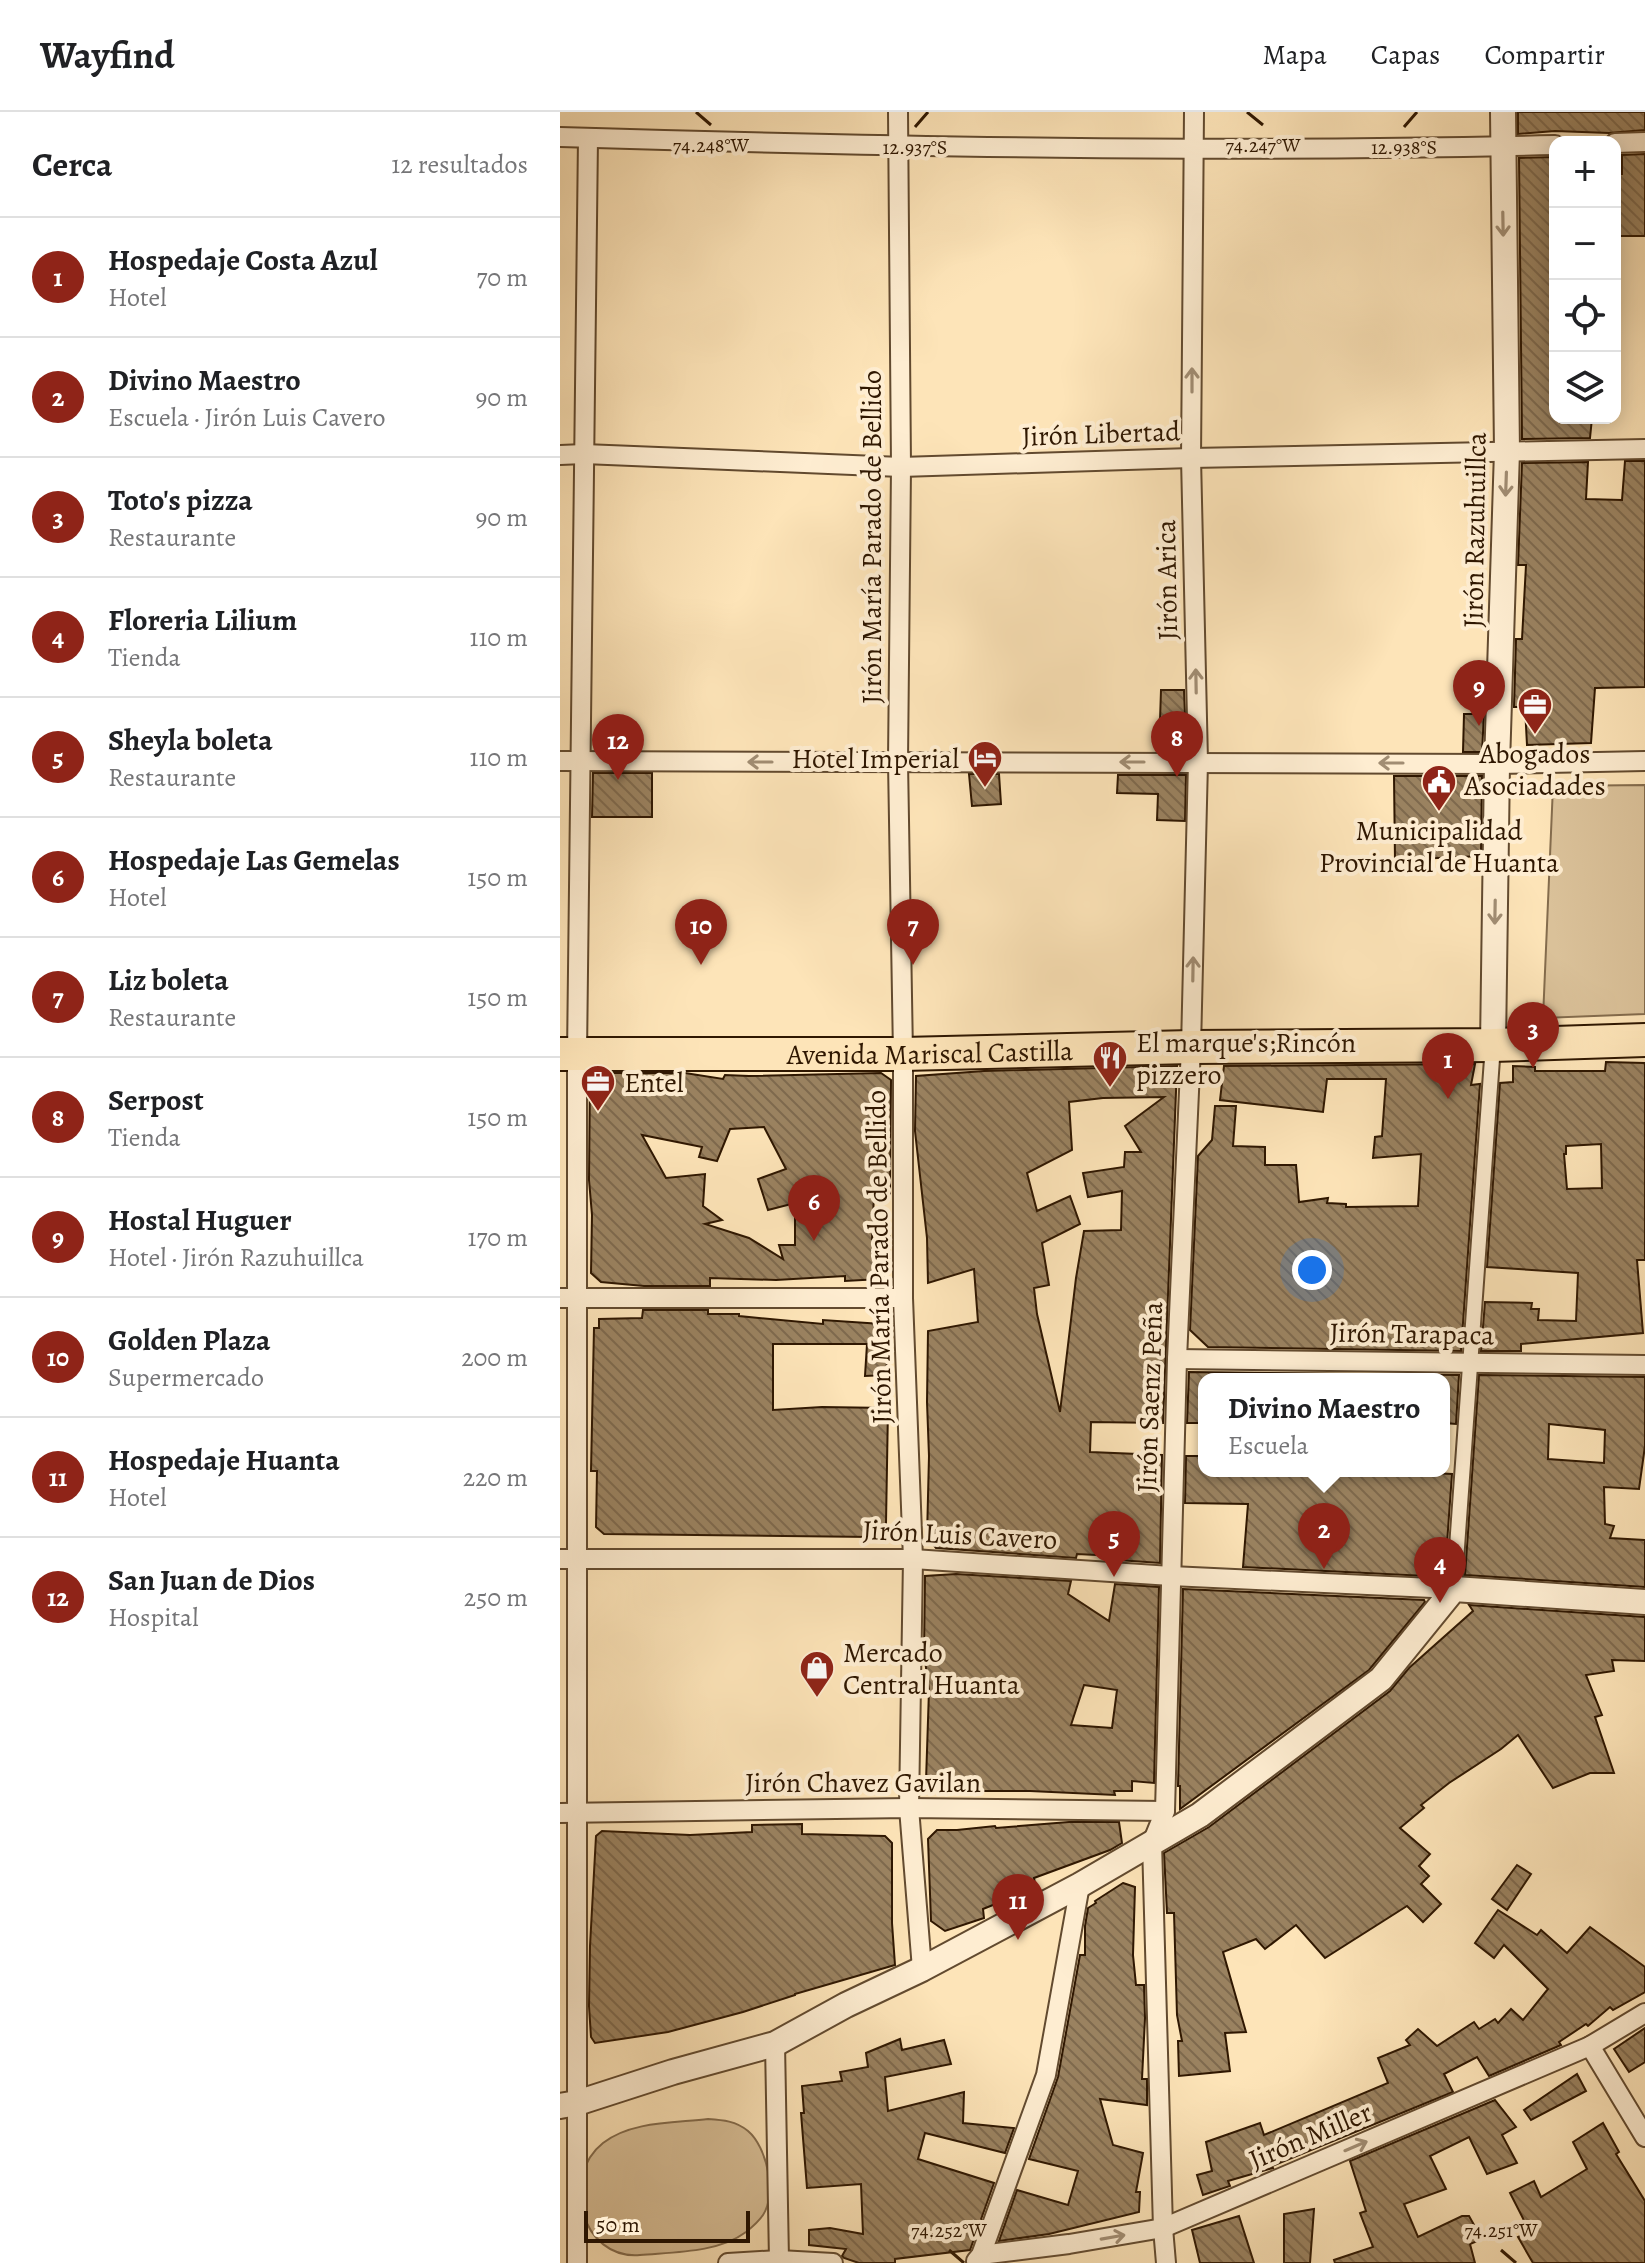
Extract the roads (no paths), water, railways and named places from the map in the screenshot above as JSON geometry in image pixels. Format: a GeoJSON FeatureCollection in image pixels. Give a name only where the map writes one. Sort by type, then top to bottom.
{"type":"FeatureCollection","features":[{"type":"Feature","properties":{"kind":"highway","name":"Avenida Mariscal Castilla"},"geometry":{"type":"LineString","coordinates":[[568,1054],[903,1054],[1645,1040]]}},
{"type":"Feature","properties":{"kind":"street","name":"Jirón María Parado de Bellido"},"geometry":{"type":"LineString","coordinates":[[898,112],[901,467],[898,762],[903,1298],[913,1559],[909,1808],[922,1969]]}},
{"type":"Feature","properties":{"kind":"street","name":"Jirón Arica"},"geometry":{"type":"LineString","coordinates":[[1191,1047],[1198,762],[1191,458],[1194,112]]}},
{"type":"Feature","properties":{"kind":"street","name":"Jirón Razuhuillca"},"geometry":{"type":"LineString","coordinates":[[1493,1045],[1497,764],[1507,451],[1503,112]]}},
{"type":"Feature","properties":{"kind":"street"},"geometry":{"type":"LineString","coordinates":[[560,137],[897,146],[1194,149],[1549,145]]}},
{"type":"Feature","properties":{"kind":"street"},"geometry":{"type":"LineString","coordinates":[[577,2263],[566,2106],[568,1054],[580,762],[588,138]]}},
{"type":"Feature","properties":{"kind":"street"},"geometry":{"type":"LineString","coordinates":[[1621,143],[1645,142]]}},
{"type":"Feature","properties":{"kind":"street","name":"Jirón Libertad"},"geometry":{"type":"LineString","coordinates":[[560,455],[901,467],[1645,449]]}},
{"type":"Feature","properties":{"kind":"street"},"geometry":{"type":"LineString","coordinates":[[560,761],[1497,764],[1645,761]]}},
{"type":"Feature","properties":{"kind":"street"},"geometry":{"type":"LineString","coordinates":[[566,2106],[775,2044],[846,2005],[922,1969],[1080,1885],[1200,1815],[1381,1679],[1454,1589],[1493,1045]]}},
{"type":"Feature","properties":{"kind":"street","name":"Jirón Saenz Peña"},"geometry":{"type":"LineString","coordinates":[[1152,1843],[1165,1811],[1177,1359],[1191,1047]]}},
{"type":"Feature","properties":{"kind":"street"},"geometry":{"type":"LineString","coordinates":[[569,1298],[903,1298]]}},
{"type":"Feature","properties":{"kind":"street","name":"Jirón Tarapaca"},"geometry":{"type":"LineString","coordinates":[[1177,1359],[1645,1365]]}},
{"type":"Feature","properties":{"kind":"street","name":"Jirón Luis Cavero"},"geometry":{"type":"LineString","coordinates":[[569,1559],[913,1559],[1645,1602]]}},
{"type":"Feature","properties":{"kind":"street","name":"Jirón Chavez Gavilan"},"geometry":{"type":"LineString","coordinates":[[568,1812],[909,1808],[1165,1811]]}},
{"type":"Feature","properties":{"kind":"street"},"geometry":{"type":"LineString","coordinates":[[1152,1843],[1166,2263]]}},
{"type":"Feature","properties":{"kind":"street"},"geometry":{"type":"LineString","coordinates":[[977,2259],[1046,2075],[1080,1885]]}},
{"type":"Feature","properties":{"kind":"street","name":"Jirón Miller"},"geometry":{"type":"LineString","coordinates":[[977,2259],[1163,2228],[1590,2046],[1645,2013]]}},
{"type":"Feature","properties":{"kind":"street"},"geometry":{"type":"LineString","coordinates":[[775,2044],[779,2260]]}},
{"type":"Feature","properties":{"kind":"street"},"geometry":{"type":"LineString","coordinates":[[1590,2046],[1645,2137]]}},
{"type":"Feature","properties":{"kind":"street"},"geometry":{"type":"LineString","coordinates":[[728,2263],[779,2260],[833,2263]]}},
{"type":"Feature","properties":{"kind":"place","name":"Hostal Huguer"},"geometry":{"type":"Point","coordinates":[1479,726]}},
{"type":"Feature","properties":{"kind":"place","name":"Abogados Asociadades"},"geometry":{"type":"Point","coordinates":[1535,736]}},
{"type":"Feature","properties":{"kind":"place","name":"Serpost"},"geometry":{"type":"Point","coordinates":[1177,777]}},
{"type":"Feature","properties":{"kind":"place","name":"San Juan de Dios"},"geometry":{"type":"Point","coordinates":[618,780]}},
{"type":"Feature","properties":{"kind":"place","name":"Hotel Imperial"},"geometry":{"type":"Point","coordinates":[985,789]}},
{"type":"Feature","properties":{"kind":"place","name":"Municipalidad Provincial de Huanta"},"geometry":{"type":"Point","coordinates":[1439,813]}},
{"type":"Feature","properties":{"kind":"place","name":"Golden Plaza"},"geometry":{"type":"Point","coordinates":[701,965]}},
{"type":"Feature","properties":{"kind":"place","name":"Liz boleta"},"geometry":{"type":"Point","coordinates":[913,965]}},
{"type":"Feature","properties":{"kind":"place","name":"Toto's pizza"},"geometry":{"type":"Point","coordinates":[1533,1068]}},
{"type":"Feature","properties":{"kind":"place","name":"El marque's;Rincón pizzero"},"geometry":{"type":"Point","coordinates":[1110,1089]}},
{"type":"Feature","properties":{"kind":"place","name":"Hospedaje Costa Azul"},"geometry":{"type":"Point","coordinates":[1448,1099]}},
{"type":"Feature","properties":{"kind":"place","name":"Entel"},"geometry":{"type":"Point","coordinates":[598,1113]}},
{"type":"Feature","properties":{"kind":"place","name":"Hospedaje Las Gemelas"},"geometry":{"type":"Point","coordinates":[814,1241]}},
{"type":"Feature","properties":{"kind":"place","name":"Divino Maestro"},"geometry":{"type":"Point","coordinates":[1324,1569]}},
{"type":"Feature","properties":{"kind":"place","name":"Sheyla boleta"},"geometry":{"type":"Point","coordinates":[1114,1577]}},
{"type":"Feature","properties":{"kind":"place","name":"Floreria Lilium"},"geometry":{"type":"Point","coordinates":[1440,1603]}},
{"type":"Feature","properties":{"kind":"place","name":"Mercado Central Huanta"},"geometry":{"type":"Point","coordinates":[817,1699]}},
{"type":"Feature","properties":{"kind":"place","name":"Hospedaje Huanta"},"geometry":{"type":"Point","coordinates":[1018,1940]}}]}
